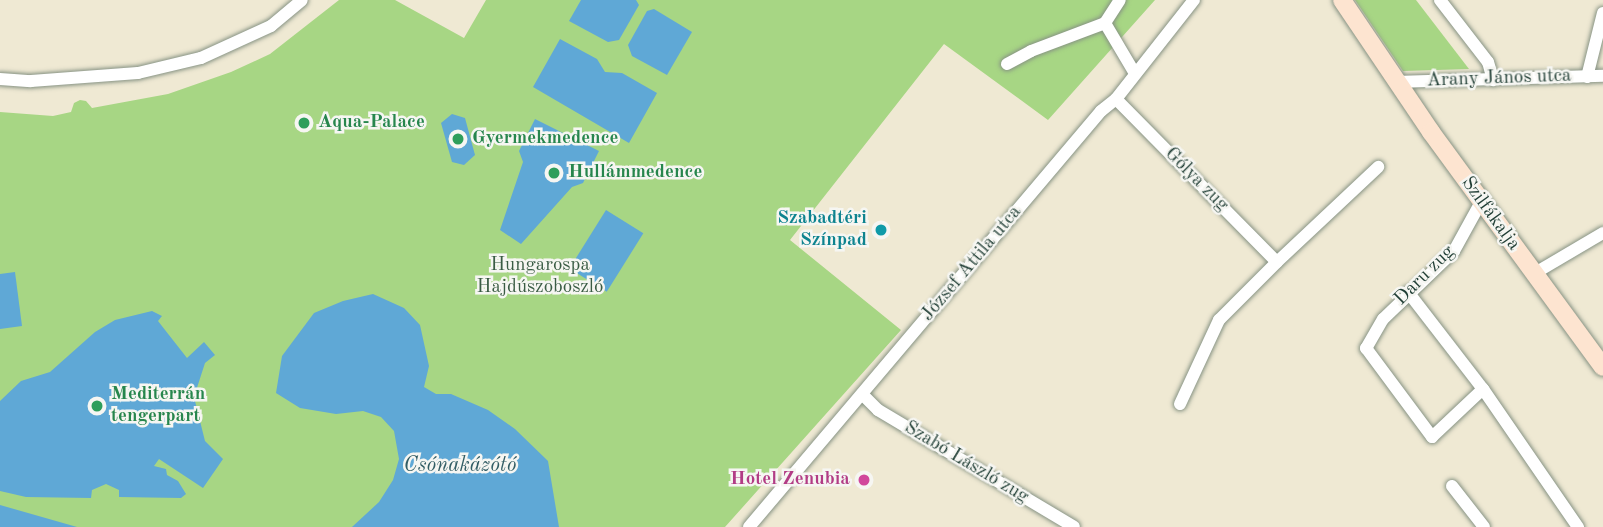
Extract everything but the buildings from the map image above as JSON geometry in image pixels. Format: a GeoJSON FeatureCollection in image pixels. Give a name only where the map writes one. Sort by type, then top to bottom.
{"type":"FeatureCollection","features":[{"type":"Feature","properties":{"kind":"street"},"geometry":{"type":"LineString","coordinates":[[0,79],[32,81],[138,73],[201,58],[271,26],[302,0]]}},
{"type":"Feature","properties":{"kind":"street"},"geometry":{"type":"LineString","coordinates":[[1007,64],[1031,51],[1105,23],[1120,0]]}},
{"type":"Feature","properties":{"kind":"street","name":"József Attila utca"},"geometry":{"type":"LineString","coordinates":[[749,527],[1101,111],[1116,99],[1134,72],[1194,0]]}},
{"type":"Feature","properties":{"kind":"street","name":"Szilfákalja"},"geometry":{"type":"LineString","coordinates":[[1342,0],[1395,82],[1603,367]]}},
{"type":"Feature","properties":{"kind":"street"},"geometry":{"type":"LineString","coordinates":[[1440,0],[1488,62],[1493,80]]}},
{"type":"Feature","properties":{"kind":"street"},"geometry":{"type":"LineString","coordinates":[[1587,77],[1603,13]]}},
{"type":"Feature","properties":{"kind":"street"},"geometry":{"type":"LineString","coordinates":[[1105,23],[1134,72]]}},
{"type":"Feature","properties":{"kind":"street","name":"Arany János utca"},"geometry":{"type":"LineString","coordinates":[[1395,82],[1603,76]]}},
{"type":"Feature","properties":{"kind":"street","name":"Gólya zug"},"geometry":{"type":"LineString","coordinates":[[1116,99],[1277,262]]}},
{"type":"Feature","properties":{"kind":"street"},"geometry":{"type":"LineString","coordinates":[[1180,404],[1219,320],[1378,167]]}},
{"type":"Feature","properties":{"kind":"street","name":"Daru zug"},"geometry":{"type":"LineString","coordinates":[[1481,202],[1454,251],[1408,292],[1384,319],[1366,348],[1432,437],[1483,389]]}},
{"type":"Feature","properties":{"kind":"street"},"geometry":{"type":"LineString","coordinates":[[1535,274],[1603,233]]}},
{"type":"Feature","properties":{"kind":"street"},"geometry":{"type":"LineString","coordinates":[[1408,292],[1483,389],[1578,527]]}},
{"type":"Feature","properties":{"kind":"street","name":"Szabó László zug"},"geometry":{"type":"LineString","coordinates":[[862,394],[878,410],[1074,527]]}},
{"type":"Feature","properties":{"kind":"street"},"geometry":{"type":"LineString","coordinates":[[1452,486],[1484,527]]}},
{"type":"Feature","properties":{"kind":"green space","name":"Hungarospa Hajdúszoboszló"},"geometry":{"type":"Polygon","coordinates":[[[339,0],[395,0],[464,38],[486,0],[1155,0],[1048,120],[944,44],[790,240],[901,330],[725,527],[0,527],[0,112],[53,116],[71,112],[74,103],[80,100],[86,101],[92,108],[168,94],[231,72],[270,54],[339,0]]]}},
{"type":"Feature","properties":{"kind":"green space"},"geometry":{"type":"Polygon","coordinates":[[[1355,0],[1416,0],[1469,69],[1403,71],[1355,0]]]}},
{"type":"Feature","properties":{"kind":"water"},"geometry":{"type":"Polygon","coordinates":[[[581,0],[636,0],[639,5],[619,40],[608,42],[569,21],[581,0]]]}},
{"type":"Feature","properties":{"kind":"water"},"geometry":{"type":"Polygon","coordinates":[[[654,9],[692,32],[667,75],[632,56],[628,45],[647,11],[654,9]]]}},
{"type":"Feature","properties":{"kind":"water"},"geometry":{"type":"Polygon","coordinates":[[[560,39],[597,59],[605,72],[622,73],[657,93],[629,143],[533,87],[560,39]]]}},
{"type":"Feature","properties":{"kind":"water","name":"Gyermekmedence"},"geometry":{"type":"Polygon","coordinates":[[[452,114],[465,118],[475,155],[464,165],[452,162],[441,123],[452,114]]]}},
{"type":"Feature","properties":{"kind":"water","name":"Hullámmedence"},"geometry":{"type":"Polygon","coordinates":[[[535,119],[599,151],[583,183],[572,187],[521,244],[500,230],[523,162],[519,151],[535,119]]]}},
{"type":"Feature","properties":{"kind":"water"},"geometry":{"type":"Polygon","coordinates":[[[606,210],[643,233],[607,292],[569,269],[606,210]]]}},
{"type":"Feature","properties":{"kind":"water"},"geometry":{"type":"Polygon","coordinates":[[[15,272],[22,326],[0,329],[0,274],[15,272]]]}},
{"type":"Feature","properties":{"kind":"water","name":"Csónakázótó"},"geometry":{"type":"Polygon","coordinates":[[[373,294],[404,308],[420,325],[429,366],[424,387],[436,394],[451,394],[488,410],[515,429],[548,461],[559,527],[352,527],[379,502],[393,480],[399,459],[394,431],[381,417],[363,411],[336,414],[300,408],[276,393],[282,356],[314,313],[343,301],[373,294]]]}},
{"type":"Feature","properties":{"kind":"water","name":"Mediterrán tengerpart"},"geometry":{"type":"Polygon","coordinates":[[[152,311],[162,316],[158,321],[187,358],[204,342],[215,355],[205,363],[194,397],[205,441],[223,459],[203,488],[159,459],[154,466],[166,469],[167,475],[178,481],[186,494],[181,498],[119,497],[119,490],[106,484],[92,490],[91,498],[26,497],[0,491],[0,401],[21,381],[50,372],[95,332],[115,320],[152,311]]]}},
{"type":"Feature","properties":{"kind":"water"},"geometry":{"type":"Polygon","coordinates":[[[0,505],[77,527],[0,527],[0,505]]]}},
{"type":"Feature","properties":{"kind":"place","name":"Aqua-Palace"},"geometry":{"type":"Point","coordinates":[304,123]}},
{"type":"Feature","properties":{"kind":"place","name":"Gyermekmedence"},"geometry":{"type":"Point","coordinates":[458,139]}},
{"type":"Feature","properties":{"kind":"place","name":"Hullámmedence"},"geometry":{"type":"Point","coordinates":[554,173]}},
{"type":"Feature","properties":{"kind":"place","name":"Szabadtéri Színpad"},"geometry":{"type":"Point","coordinates":[881,230]}},
{"type":"Feature","properties":{"kind":"place","name":"Mediterrán tengerpart"},"geometry":{"type":"Point","coordinates":[97,406]}},
{"type":"Feature","properties":{"kind":"place","name":"Hotel Zenubia"},"geometry":{"type":"Point","coordinates":[864,480]}}]}
